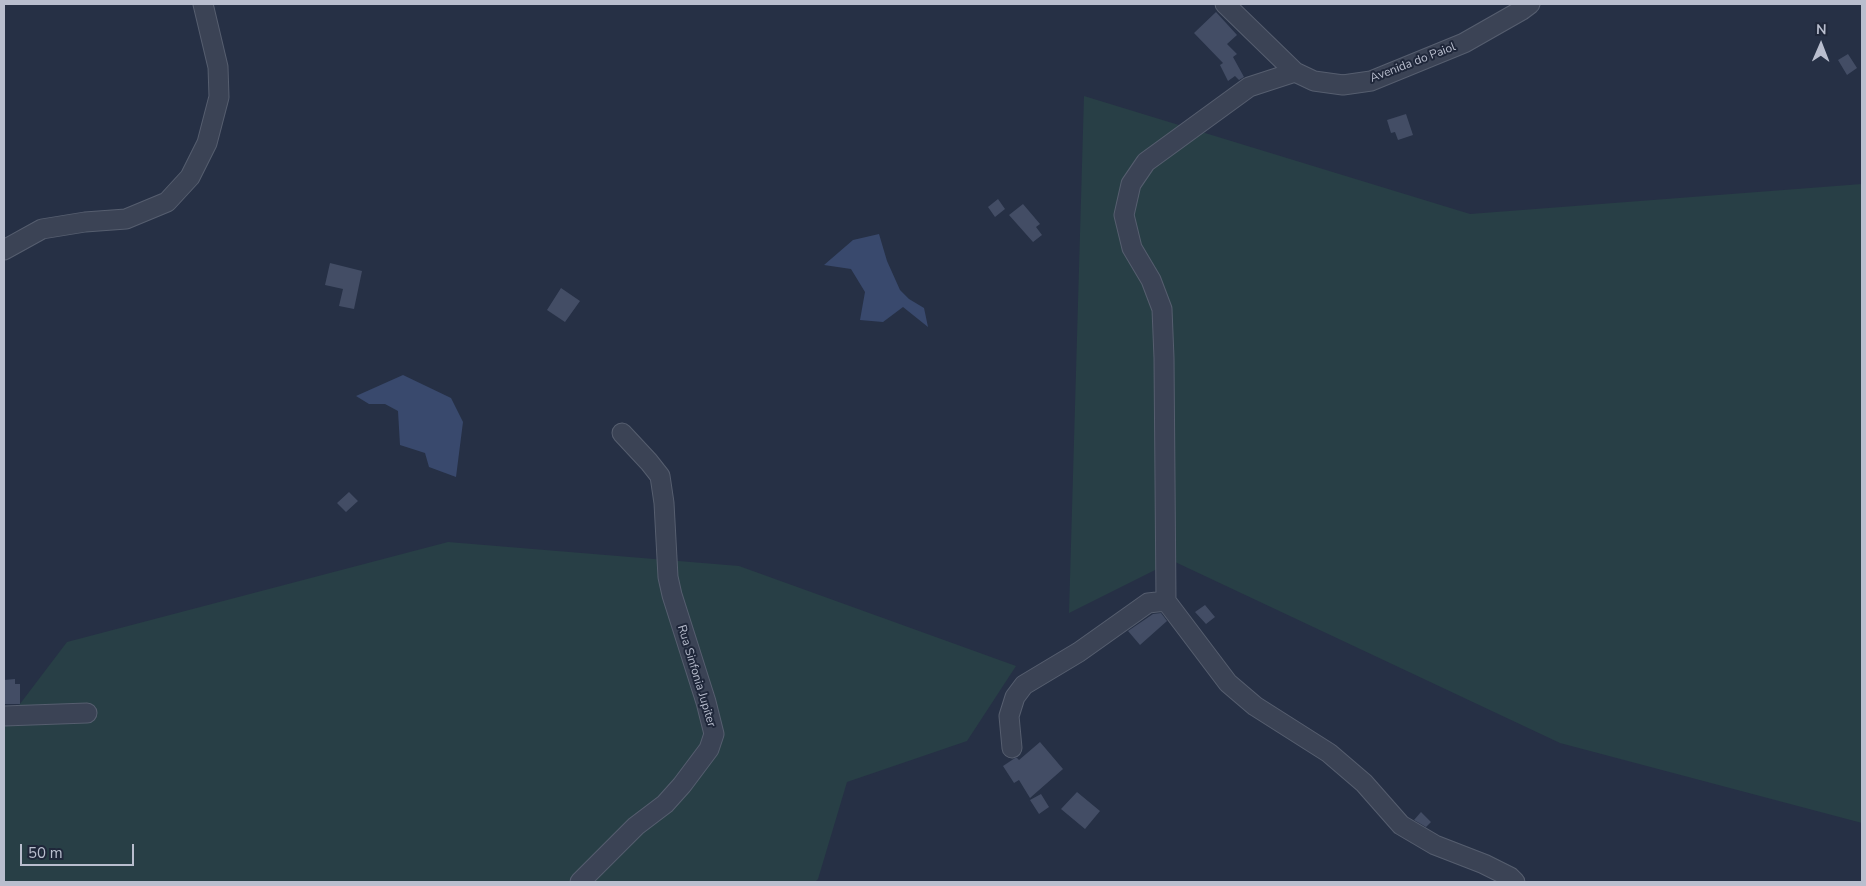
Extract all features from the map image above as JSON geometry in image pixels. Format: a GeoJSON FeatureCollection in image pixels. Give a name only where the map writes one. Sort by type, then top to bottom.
{"type":"FeatureCollection","features":[{"type":"Feature","properties":{"kind":"street"},"geometry":{"type":"LineString","coordinates":[[4,250],[42,229],[85,222],[126,219],[167,202],[190,176],[207,143],[219,97],[218,67],[203,4]]}},
{"type":"Feature","properties":{"kind":"street","name":"Avenida do Paiol"},"geometry":{"type":"LineString","coordinates":[[1225,4],[1295,72],[1314,81],[1344,85],[1371,81],[1464,43],[1530,4]]}},
{"type":"Feature","properties":{"kind":"street"},"geometry":{"type":"LineString","coordinates":[[1295,72],[1249,87],[1146,162],[1131,184],[1124,215],[1132,248],[1151,280],[1162,309],[1166,601],[1228,683],[1255,706],[1330,753],[1364,783],[1401,825],[1435,845],[1484,864],[1510,877],[1515,882]]}},
{"type":"Feature","properties":{"kind":"street","name":"Rua Sinfonia Jupiter"},"geometry":{"type":"LineString","coordinates":[[580,882],[636,826],[665,804],[700,762],[709,749],[714,734],[668,577],[664,503],[660,476],[622,433]]}},
{"type":"Feature","properties":{"kind":"street"},"geometry":{"type":"LineString","coordinates":[[1012,748],[1009,716],[1015,697],[1024,685],[1079,652],[1148,603],[1166,601]]}},
{"type":"Feature","properties":{"kind":"street"},"geometry":{"type":"LineString","coordinates":[[4,716],[87,714]]}},
{"type":"Feature","properties":{"kind":"shaded area"},"geometry":{"type":"Polygon","coordinates":[[[1084,96],[1470,214],[1862,184],[1862,823],[1560,743],[1173,561],[1069,613],[1084,96]]]}},
{"type":"Feature","properties":{"kind":"shaded area"},"geometry":{"type":"Polygon","coordinates":[[[448,542],[739,566],[1016,666],[967,741],[847,782],[818,879],[815,882],[4,882],[4,725],[67,642],[448,542]]]}},
{"type":"Feature","properties":{"kind":"water"},"geometry":{"type":"Polygon","coordinates":[[[879,234],[887,261],[900,290],[909,299],[924,308],[928,327],[903,307],[883,322],[860,320],[865,292],[851,269],[824,265],[853,240],[879,234]]]}},
{"type":"Feature","properties":{"kind":"water"},"geometry":{"type":"Polygon","coordinates":[[[403,375],[451,398],[463,422],[456,477],[429,467],[425,453],[400,445],[398,411],[385,404],[369,404],[356,396],[403,375]]]}},
{"type":"Feature","properties":{"kind":"building"},"geometry":{"type":"Polygon","coordinates":[[[1216,12],[1237,35],[1227,44],[1237,54],[1233,57],[1244,77],[1239,80],[1235,76],[1228,81],[1220,65],[1223,63],[1194,33],[1216,12]]]}},
{"type":"Feature","properties":{"kind":"building"},"geometry":{"type":"Polygon","coordinates":[[[1848,54],[1857,68],[1847,75],[1838,60],[1848,54]]]}},
{"type":"Feature","properties":{"kind":"building"},"geometry":{"type":"Polygon","coordinates":[[[1406,114],[1413,135],[1398,140],[1395,132],[1391,133],[1387,120],[1406,114]]]}},
{"type":"Feature","properties":{"kind":"building"},"geometry":{"type":"Polygon","coordinates":[[[998,199],[1005,209],[995,217],[988,207],[998,199]]]}},
{"type":"Feature","properties":{"kind":"building"},"geometry":{"type":"Polygon","coordinates":[[[1023,204],[1040,224],[1036,227],[1042,235],[1033,242],[1009,215],[1023,204]]]}},
{"type":"Feature","properties":{"kind":"building"},"geometry":{"type":"Polygon","coordinates":[[[330,263],[362,271],[354,309],[339,306],[343,289],[325,285],[330,263]]]}},
{"type":"Feature","properties":{"kind":"building"},"geometry":{"type":"Polygon","coordinates":[[[561,288],[580,301],[565,322],[547,310],[561,288]]]}},
{"type":"Feature","properties":{"kind":"building"},"geometry":{"type":"Polygon","coordinates":[[[349,492],[358,501],[346,512],[337,503],[349,492]]]}},
{"type":"Feature","properties":{"kind":"building"},"geometry":{"type":"Polygon","coordinates":[[[1205,605],[1215,617],[1206,624],[1195,612],[1205,605]]]}},
{"type":"Feature","properties":{"kind":"building"},"geometry":{"type":"Polygon","coordinates":[[[1161,613],[1167,621],[1140,645],[1128,631],[1153,614],[1161,613]]]}},
{"type":"Feature","properties":{"kind":"building"},"geometry":{"type":"Polygon","coordinates":[[[15,679],[15,684],[20,684],[20,704],[4,704],[4,680],[15,679]]]}},
{"type":"Feature","properties":{"kind":"building"},"geometry":{"type":"Polygon","coordinates":[[[1040,742],[1063,769],[1030,798],[1019,780],[1014,783],[1003,766],[1015,758],[1019,760],[1040,742]]]}},
{"type":"Feature","properties":{"kind":"building"},"geometry":{"type":"Polygon","coordinates":[[[1077,792],[1100,811],[1085,829],[1061,809],[1077,792]]]}},
{"type":"Feature","properties":{"kind":"building"},"geometry":{"type":"Polygon","coordinates":[[[1041,794],[1049,807],[1039,814],[1030,800],[1041,794]]]}},
{"type":"Feature","properties":{"kind":"building"},"geometry":{"type":"Polygon","coordinates":[[[1421,812],[1431,822],[1426,827],[1414,820],[1421,812]]]}}]}
